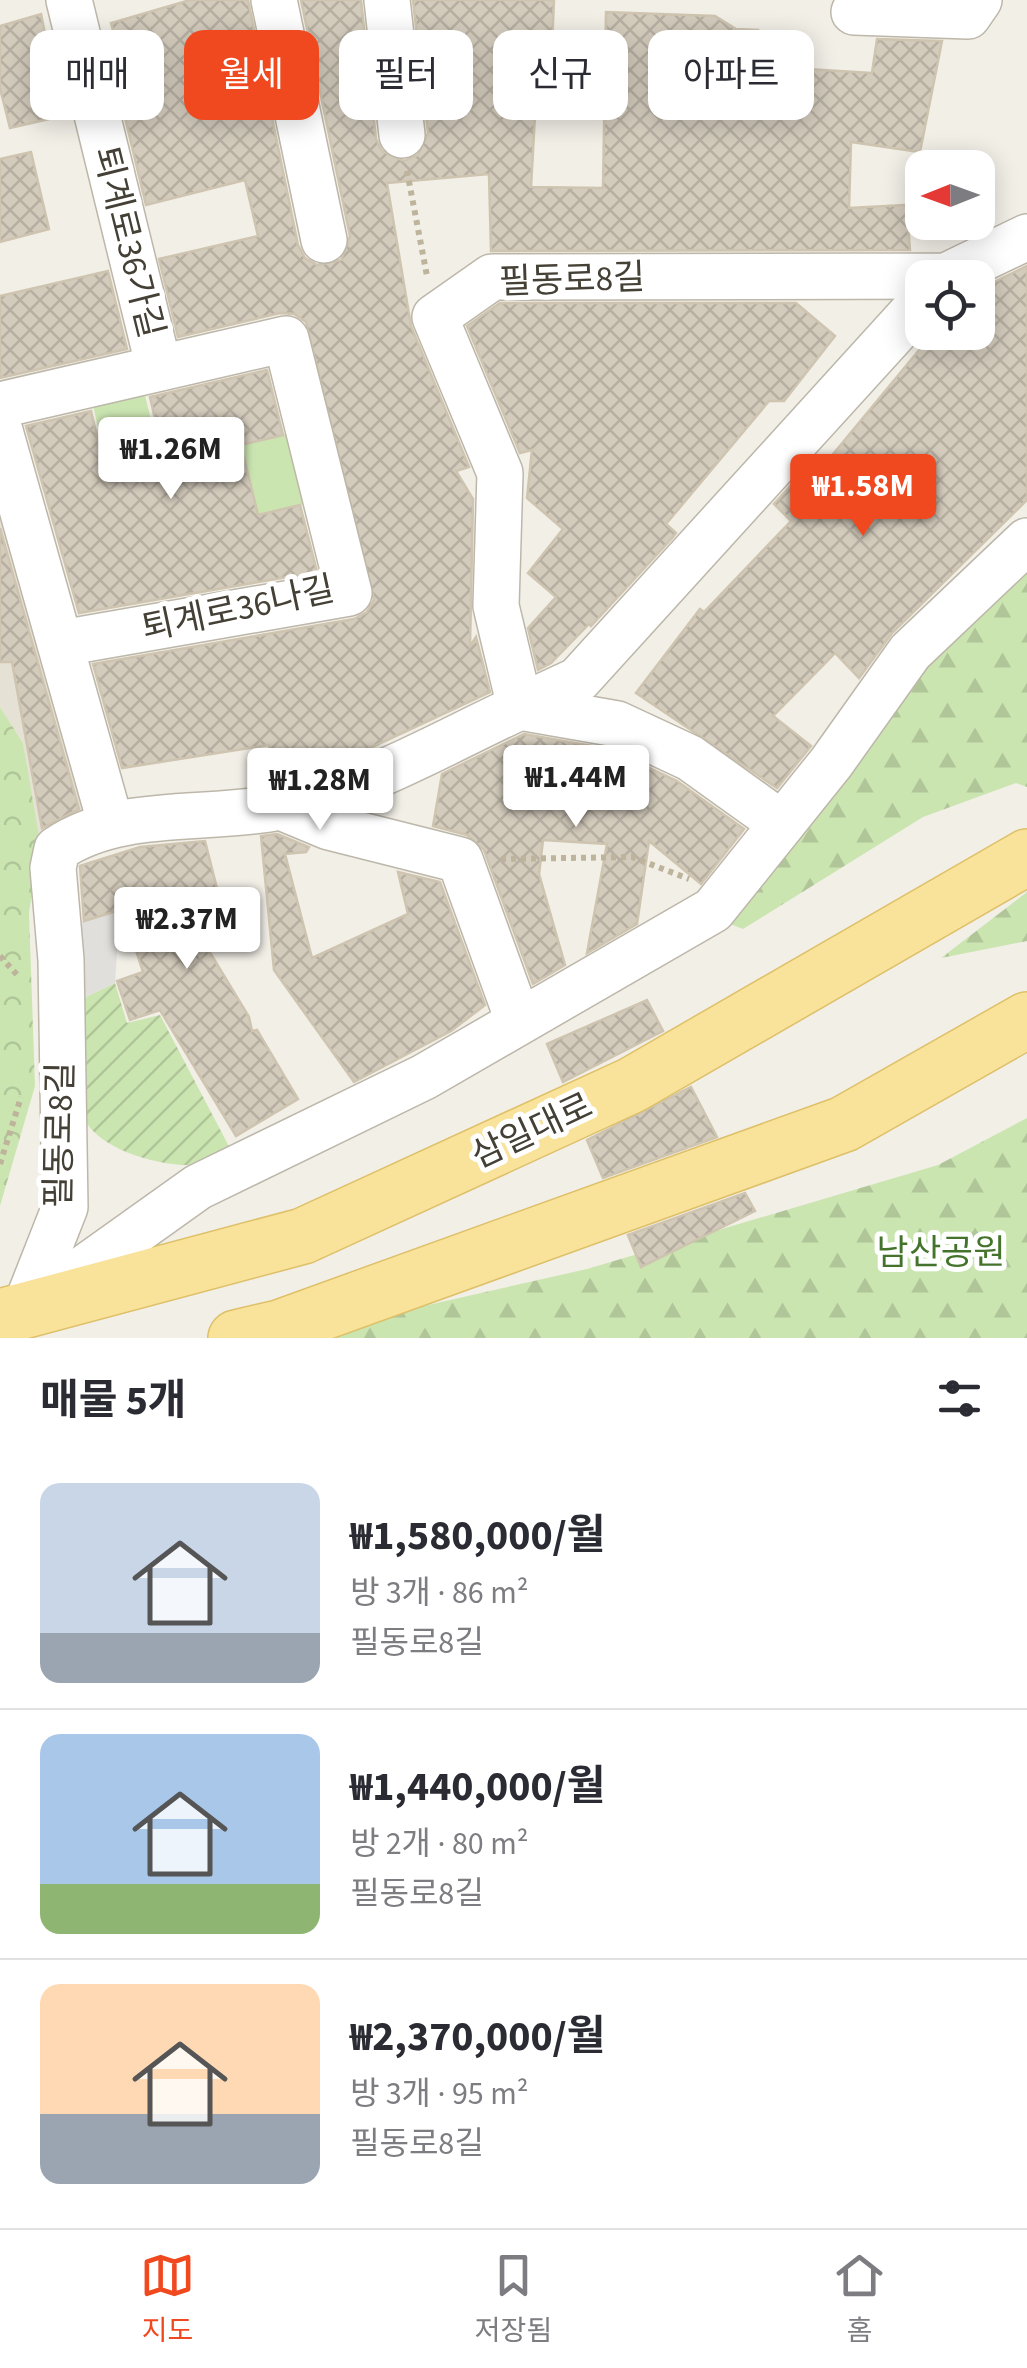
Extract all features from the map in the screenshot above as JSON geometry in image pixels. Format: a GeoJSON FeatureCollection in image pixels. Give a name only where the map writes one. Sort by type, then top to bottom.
{"type":"FeatureCollection","features":[{"type":"Feature","properties":{"kind":"main road","name":"삼일대로"},"geometry":{"type":"LineString","coordinates":[[13,1322],[184,1268],[303,1236],[632,1086],[1027,858]]}},
{"type":"Feature","properties":{"kind":"main road"},"geometry":{"type":"LineString","coordinates":[[236,1338],[280,1328],[844,1124],[1027,1020]]}},
{"type":"Feature","properties":{"kind":"street","name":"퇴계로36가길"},"geometry":{"type":"LineString","coordinates":[[69,0],[159,368]]}},
{"type":"Feature","properties":{"kind":"street"},"geometry":{"type":"LineString","coordinates":[[274,0],[324,240]]}},
{"type":"Feature","properties":{"kind":"street"},"geometry":{"type":"LineString","coordinates":[[387,0],[402,135]]}},
{"type":"Feature","properties":{"kind":"street"},"geometry":{"type":"LineString","coordinates":[[854,12],[968,16],[979,0]]}},
{"type":"Feature","properties":{"kind":"street","name":"필동로8길"},"geometry":{"type":"LineString","coordinates":[[980,260],[1027,237]]}},
{"type":"Feature","properties":{"kind":"street","name":"필동로8길"},"geometry":{"type":"LineString","coordinates":[[435,317],[492,277],[905,277]]}},
{"type":"Feature","properties":{"kind":"street"},"geometry":{"type":"LineString","coordinates":[[435,317],[500,472],[496,606],[520,707],[617,724],[690,758],[782,824]]}},
{"type":"Feature","properties":{"kind":"street","name":"필동로8길"},"geometry":{"type":"LineString","coordinates":[[13,1322],[65,1207],[61,960],[53,868],[56,848],[79,834],[112,825],[281,806],[405,764],[578,680],[905,321]]}},
{"type":"Feature","properties":{"kind":"street","name":"퇴계로36나길"},"geometry":{"type":"LineString","coordinates":[[0,405],[286,339],[349,593],[62,643]]}},
{"type":"Feature","properties":{"kind":"street"},"geometry":{"type":"LineString","coordinates":[[0,431],[112,825]]}},
{"type":"Feature","properties":{"kind":"street","name":"필동로8길"},"geometry":{"type":"LineString","coordinates":[[13,1322],[198,1187],[424,1077],[713,910],[910,652],[1027,542]]}},
{"type":"Feature","properties":{"kind":"street"},"geometry":{"type":"LineString","coordinates":[[281,806],[329,828],[460,860],[518,1020]]}},
{"type":"Feature","properties":{"kind":"path"},"geometry":{"type":"LineString","coordinates":[[402,135],[435,317]]}},
{"type":"Feature","properties":{"kind":"path"},"geometry":{"type":"LineString","coordinates":[[460,860],[632,857],[686,874],[713,910]]}},
{"type":"Feature","properties":{"kind":"shaded area"},"geometry":{"type":"Polygon","coordinates":[[[0,469],[96,805],[39,849],[23,743],[0,707],[0,469]]]}},
{"type":"Feature","properties":{"kind":"shaded area"},"geometry":{"type":"Polygon","coordinates":[[[120,910],[115,983],[75,1002],[81,922],[120,910]]]}},
{"type":"Feature","properties":{"kind":"green space"},"geometry":{"type":"Polygon","coordinates":[[[142,383],[160,457],[108,470],[91,397],[142,383]]]}},
{"type":"Feature","properties":{"kind":"green space"},"geometry":{"type":"Polygon","coordinates":[[[302,430],[318,501],[180,532],[165,464],[302,430]]]}},
{"type":"Feature","properties":{"kind":"green space"},"geometry":{"type":"Polygon","coordinates":[[[1027,560],[1027,787],[1016,783],[923,817],[743,929],[722,921],[947,634],[1027,560]]]}},
{"type":"Feature","properties":{"kind":"green space"},"geometry":{"type":"Polygon","coordinates":[[[0,707],[23,743],[40,842],[29,913],[35,1086],[0,1206],[0,707]]]}},
{"type":"Feature","properties":{"kind":"green space"},"geometry":{"type":"Polygon","coordinates":[[[1027,892],[1027,941],[941,958],[1027,892]]]}},
{"type":"Feature","properties":{"kind":"green space"},"geometry":{"type":"Polygon","coordinates":[[[115,983],[127,1023],[160,1015],[233,1154],[189,1165],[154,1161],[119,1149],[92,1130],[84,1118],[75,1002],[115,983]]]}},
{"type":"Feature","properties":{"kind":"green space","name":"남산공원"},"geometry":{"type":"Polygon","coordinates":[[[1027,1118],[1027,1338],[282,1338],[587,1269],[938,1165],[1027,1118]]]}},
{"type":"Feature","properties":{"kind":"building"},"geometry":{"type":"Polygon","coordinates":[[[190,0],[248,0],[254,30],[184,30],[184,120],[272,120],[298,245],[305,258],[317,265],[341,260],[350,236],[319,87],[319,30],[307,30],[301,0],[361,0],[364,30],[339,30],[339,120],[374,120],[382,151],[404,161],[418,155],[428,133],[427,120],[473,120],[473,30],[416,30],[413,0],[554,0],[553,30],[493,30],[493,120],[535,120],[531,187],[603,188],[604,120],[628,120],[628,30],[606,30],[606,12],[715,16],[736,29],[758,30],[648,30],[648,120],[814,120],[814,69],[872,73],[877,39],[942,41],[920,150],[851,142],[849,208],[905,205],[905,240],[909,240],[910,250],[491,251],[489,174],[387,183],[411,326],[469,467],[456,471],[473,499],[470,646],[476,637],[490,692],[351,757],[271,766],[269,745],[122,768],[93,664],[354,619],[367,612],[374,600],[306,322],[294,314],[280,313],[178,337],[159,259],[258,236],[245,180],[146,205],[126,120],[164,120],[164,30],[113,30],[111,23],[190,0]]]}},
{"type":"Feature","properties":{"kind":"building"},"geometry":{"type":"Polygon","coordinates":[[[41,14],[44,30],[30,30],[30,120],[45,120],[10,128],[0,88],[0,26],[41,14]]]}},
{"type":"Feature","properties":{"kind":"building"},"geometry":{"type":"Polygon","coordinates":[[[31,152],[49,229],[0,242],[0,159],[31,152]]]}},
{"type":"Feature","properties":{"kind":"building"},"geometry":{"type":"Polygon","coordinates":[[[1027,266],[1027,500],[892,633],[859,678],[835,653],[773,716],[811,746],[777,788],[636,693],[700,609],[704,612],[791,521],[774,504],[802,473],[810,482],[919,350],[995,350],[995,282],[1027,266]]]}},
{"type":"Feature","properties":{"kind":"building"},"geometry":{"type":"Polygon","coordinates":[[[108,271],[127,349],[0,378],[0,296],[108,271]]]}},
{"type":"Feature","properties":{"kind":"building"},"geometry":{"type":"Polygon","coordinates":[[[500,303],[796,303],[835,336],[784,401],[769,401],[666,524],[676,533],[673,537],[591,626],[538,670],[528,628],[556,597],[528,573],[563,529],[527,498],[532,450],[520,453],[467,326],[500,303]]]}},
{"type":"Feature","properties":{"kind":"building"},"geometry":{"type":"Polygon","coordinates":[[[267,370],[283,435],[241,445],[258,515],[300,505],[317,572],[79,613],[26,426],[91,411],[108,483],[166,468],[150,397],[267,370]]]}},
{"type":"Feature","properties":{"kind":"building"},"geometry":{"type":"Polygon","coordinates":[[[0,528],[79,809],[42,828],[12,662],[0,662],[0,528]]]}},
{"type":"Feature","properties":{"kind":"building"},"geometry":{"type":"Polygon","coordinates":[[[524,734],[609,749],[677,781],[744,829],[701,884],[649,841],[637,924],[587,953],[607,844],[543,840],[539,874],[565,965],[533,984],[484,850],[467,835],[433,826],[442,774],[524,734]]]}},
{"type":"Feature","properties":{"kind":"building"},"geometry":{"type":"Polygon","coordinates":[[[277,834],[309,847],[306,852],[285,854],[312,958],[408,914],[398,872],[440,882],[485,1005],[451,1031],[354,1082],[274,970],[261,836],[277,834]]]}},
{"type":"Feature","properties":{"kind":"building"},"geometry":{"type":"Polygon","coordinates":[[[205,841],[228,932],[206,946],[249,1017],[252,1031],[257,1030],[298,1099],[236,1136],[160,1010],[130,1020],[117,981],[143,972],[123,909],[84,921],[80,866],[140,847],[205,841]]]}},
{"type":"Feature","properties":{"kind":"building"},"geometry":{"type":"Polygon","coordinates":[[[647,1000],[663,1031],[563,1082],[547,1044],[647,1000]]]}},
{"type":"Feature","properties":{"kind":"building"},"geometry":{"type":"Polygon","coordinates":[[[691,1087],[717,1137],[603,1178],[587,1140],[691,1087]]]}},
{"type":"Feature","properties":{"kind":"building"},"geometry":{"type":"Polygon","coordinates":[[[745,1193],[755,1211],[641,1267],[628,1235],[745,1193]]]}}]}
